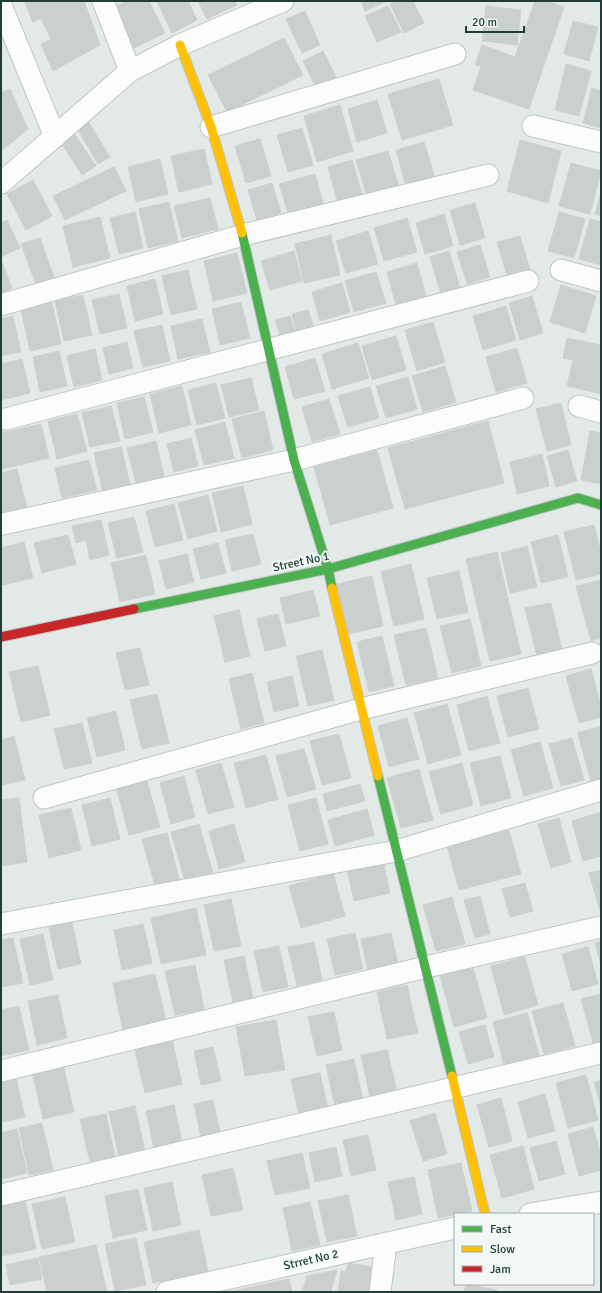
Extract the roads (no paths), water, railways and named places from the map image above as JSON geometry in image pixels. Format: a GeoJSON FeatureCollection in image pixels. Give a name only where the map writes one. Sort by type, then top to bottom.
{"type":"FeatureCollection","features":[{"type":"Feature","properties":{"kind":"street"},"geometry":{"type":"LineString","coordinates":[[103,1],[130,71]]}},
{"type":"Feature","properties":{"kind":"street"},"geometry":{"type":"LineString","coordinates":[[1,183],[130,71],[180,45],[283,1]]}},
{"type":"Feature","properties":{"kind":"street"},"geometry":{"type":"LineString","coordinates":[[1,5],[54,137]]}},
{"type":"Feature","properties":{"kind":"street"},"geometry":{"type":"LineString","coordinates":[[180,45],[211,127],[243,235],[294,460],[328,569],[361,710],[456,1087],[485,1213]]}},
{"type":"Feature","properties":{"kind":"street"},"geometry":{"type":"LineString","coordinates":[[211,127],[455,54]]}},
{"type":"Feature","properties":{"kind":"street"},"geometry":{"type":"LineString","coordinates":[[533,126],[601,142]]}},
{"type":"Feature","properties":{"kind":"street"},"geometry":{"type":"LineString","coordinates":[[1,305],[243,235],[488,175]]}},
{"type":"Feature","properties":{"kind":"street"},"geometry":{"type":"LineString","coordinates":[[561,270],[601,281]]}},
{"type":"Feature","properties":{"kind":"street"},"geometry":{"type":"LineString","coordinates":[[6,419],[528,281]]}},
{"type":"Feature","properties":{"kind":"street"},"geometry":{"type":"LineString","coordinates":[[3,524],[294,460],[523,398]]}},
{"type":"Feature","properties":{"kind":"street"},"geometry":{"type":"LineString","coordinates":[[579,406],[601,412]]}},
{"type":"Feature","properties":{"kind":"street","name":"Street No 1"},"geometry":{"type":"LineString","coordinates":[[1,637],[328,569],[578,498],[601,505]]}},
{"type":"Feature","properties":{"kind":"street"},"geometry":{"type":"LineString","coordinates":[[44,798],[361,710],[592,652]]}},
{"type":"Feature","properties":{"kind":"street"},"geometry":{"type":"LineString","coordinates":[[1,924],[396,851],[601,790]]}},
{"type":"Feature","properties":{"kind":"street"},"geometry":{"type":"LineString","coordinates":[[1,1072],[426,967],[601,927]]}},
{"type":"Feature","properties":{"kind":"street"},"geometry":{"type":"LineString","coordinates":[[1,1195],[601,1053]]}},
{"type":"Feature","properties":{"kind":"street"},"geometry":{"type":"LineString","coordinates":[[536,1213],[601,1202]]}},
{"type":"Feature","properties":{"kind":"street","name":"Strret No 2"},"geometry":{"type":"LineString","coordinates":[[167,1292],[454,1228]]}},
{"type":"Feature","properties":{"kind":"street"},"geometry":{"type":"LineString","coordinates":[[380,1292],[386,1243]]}}]}
